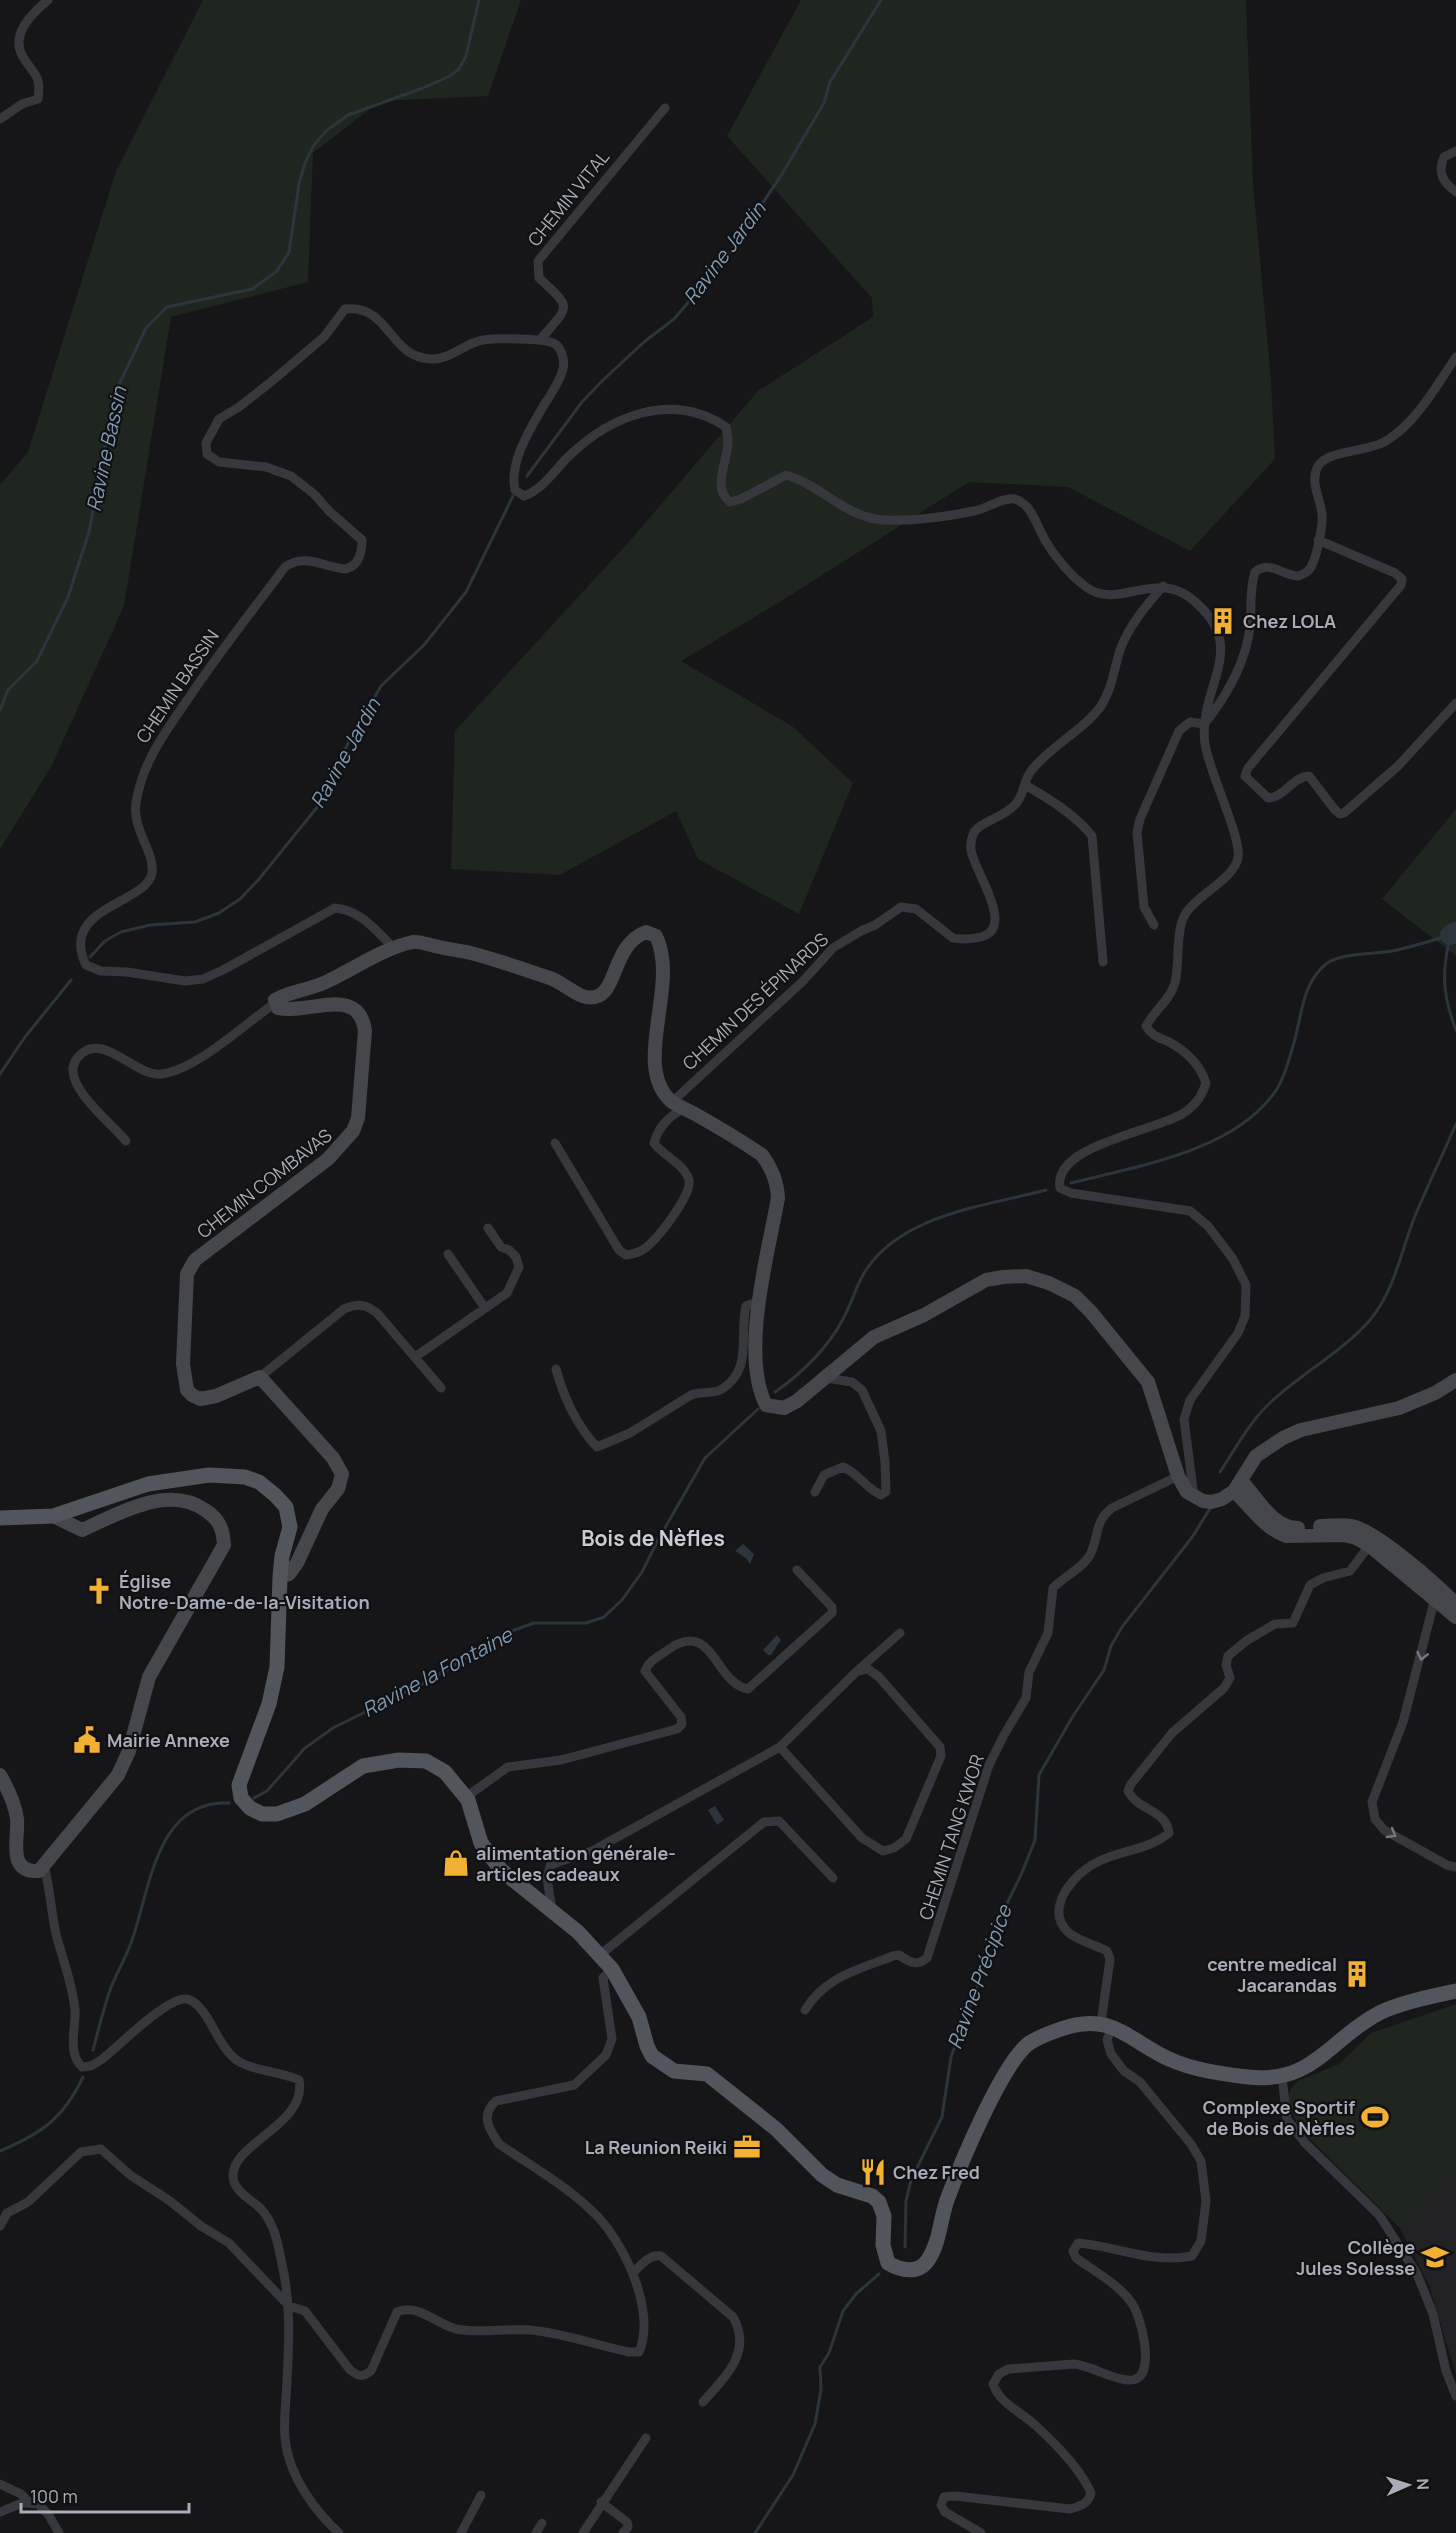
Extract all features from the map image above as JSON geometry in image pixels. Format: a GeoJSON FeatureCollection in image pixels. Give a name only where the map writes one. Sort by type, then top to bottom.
{"type":"FeatureCollection","features":[{"type":"Feature","properties":{"kind":"main road"},"geometry":{"type":"LineString","coordinates":[[0,1518],[54,1516],[148,1484],[170,1479],[209,1475],[245,1477],[259,1482],[285,1508],[290,1527],[282,1556],[280,1578],[278,1667],[269,1704],[239,1785],[241,1798],[250,1808],[262,1814],[276,1814],[305,1804],[363,1766],[399,1760],[426,1761],[446,1772],[466,1797],[481,1843],[501,1870],[578,1932],[612,1969],[639,2017],[646,2046],[652,2056],[674,2071],[707,2074],[776,2128],[822,2175],[837,2185],[872,2196],[879,2202],[884,2216],[883,2245],[888,2262],[898,2268],[911,2271],[927,2262],[938,2238],[946,2201],[971,2142],[1010,2064],[1027,2045],[1043,2035],[1076,2023],[1107,2025],[1169,2059],[1189,2066],[1250,2078],[1282,2078],[1314,2062],[1375,2014],[1456,1991]]}},
{"type":"Feature","properties":{"kind":"street"},"geometry":{"type":"LineString","coordinates":[[0,119],[22,104],[39,99],[40,83],[37,73],[21,53],[19,33],[26,22],[48,0]]}},
{"type":"Feature","properties":{"kind":"street","name":"CHEMIN VITAL"},"geometry":{"type":"LineString","coordinates":[[540,340],[563,313],[565,306],[561,298],[538,278],[538,261],[665,108]]}},
{"type":"Feature","properties":{"kind":"street"},"geometry":{"type":"LineString","coordinates":[[1456,151],[1444,157],[1440,167],[1444,182],[1456,192]]}},
{"type":"Feature","properties":{"kind":"street","name":"CHEMIN BASSIN"},"geometry":{"type":"LineString","coordinates":[[394,948],[361,917],[348,909],[335,908],[203,979],[185,981],[127,972],[101,971],[87,965],[80,944],[82,932],[109,905],[145,885],[152,873],[148,852],[135,821],[140,781],[150,756],[164,733],[234,632],[285,567],[291,563],[304,560],[345,569],[352,567],[360,556],[362,540],[330,512],[314,494],[291,476],[266,467],[219,462],[207,454],[206,443],[219,419],[239,407],[324,337],[345,309],[364,310],[373,314],[410,354],[431,359],[441,358],[483,340],[540,340]]}},
{"type":"Feature","properties":{"kind":"street"},"geometry":{"type":"LineString","coordinates":[[540,340],[555,343],[562,351],[564,367],[558,384],[525,441],[515,468],[513,479],[515,490],[524,496],[534,493],[570,455],[609,425],[629,415],[665,409],[676,410],[713,419],[726,427],[728,443],[720,488],[724,497],[730,502],[741,499],[786,475],[802,480],[861,516],[881,520],[909,520],[977,511],[1003,500],[1015,499],[1027,507],[1047,542],[1065,567],[1093,591],[1105,597],[1163,586],[1193,599],[1217,626],[1222,646],[1222,658],[1204,724],[1205,746],[1218,792],[1237,838],[1238,857],[1232,870],[1185,914],[1175,982],[1169,996],[1146,1026],[1151,1035],[1171,1043],[1188,1056],[1201,1070],[1206,1083],[1200,1098],[1186,1112],[1104,1143],[1075,1159],[1062,1171],[1058,1179],[1060,1188],[1071,1193],[1190,1211],[1208,1226],[1233,1259],[1246,1285],[1245,1316],[1238,1333],[1191,1400],[1184,1419],[1194,1497]]}},
{"type":"Feature","properties":{"kind":"street"},"geometry":{"type":"LineString","coordinates":[[1204,724],[1216,709],[1246,652],[1250,625],[1251,585],[1255,572],[1265,567],[1274,567],[1292,576],[1306,573],[1312,565],[1322,516],[1314,476],[1319,464],[1330,456],[1362,451],[1383,443],[1397,434],[1418,413],[1456,357]]}},
{"type":"Feature","properties":{"kind":"street"},"geometry":{"type":"LineString","coordinates":[[1318,540],[1395,573],[1402,579],[1401,585],[1248,768],[1245,776],[1268,798],[1275,798],[1300,778],[1309,776],[1335,810],[1340,814],[1344,813],[1398,766],[1456,703]]}},
{"type":"Feature","properties":{"kind":"street","name":"CHEMIN DES ÉPINARDS"},"geometry":{"type":"LineString","coordinates":[[678,1105],[802,982],[833,948],[875,925],[901,907],[916,909],[953,938],[961,940],[985,937],[993,931],[995,921],[993,903],[970,848],[974,832],[982,824],[999,818],[1018,801],[1030,772],[1101,705],[1109,691],[1120,649],[1130,628],[1163,586]]}},
{"type":"Feature","properties":{"kind":"street"},"geometry":{"type":"LineString","coordinates":[[1154,926],[1144,907],[1137,833],[1140,819],[1179,731],[1191,722],[1204,724]]}},
{"type":"Feature","properties":{"kind":"street"},"geometry":{"type":"LineString","coordinates":[[1024,785],[1052,802],[1086,829],[1092,837],[1103,962]]}},
{"type":"Feature","properties":{"kind":"street"},"geometry":{"type":"LineString","coordinates":[[126,1141],[78,1086],[73,1067],[76,1059],[84,1051],[94,1048],[105,1049],[144,1070],[159,1075],[170,1073],[216,1049],[284,995],[323,983],[394,948],[416,941],[467,952],[557,980],[586,997],[592,998],[600,996],[609,986],[620,957],[631,940],[646,932],[656,936],[660,946],[664,987],[654,1062],[657,1078],[678,1105],[762,1155],[771,1168],[777,1186],[778,1198],[760,1301],[757,1377],[760,1393],[766,1405],[784,1408],[797,1401],[873,1337],[924,1315],[986,1280],[1026,1276],[1049,1283],[1075,1296],[1091,1312],[1148,1382],[1182,1485],[1194,1497],[1211,1502],[1222,1499],[1238,1486],[1256,1456],[1283,1438],[1301,1430],[1399,1408],[1435,1393],[1456,1380]]}},
{"type":"Feature","properties":{"kind":"street","name":"CHEMIN COMBAVAS"},"geometry":{"type":"LineString","coordinates":[[260,1377],[216,1396],[200,1399],[187,1389],[183,1364],[188,1274],[195,1260],[328,1159],[343,1145],[353,1131],[358,1118],[364,1031],[363,1018],[355,1008],[340,1004],[291,1010],[278,1008],[274,1004]]}},
{"type":"Feature","properties":{"kind":"street"},"geometry":{"type":"LineString","coordinates":[[555,1143],[619,1250],[626,1255],[636,1253],[646,1248],[685,1199],[689,1189],[685,1171],[660,1152],[654,1143],[658,1131],[678,1105]]}},
{"type":"Feature","properties":{"kind":"street"},"geometry":{"type":"LineString","coordinates":[[415,1357],[507,1293],[519,1267],[516,1257],[509,1250],[501,1247],[488,1228]]}},
{"type":"Feature","properties":{"kind":"street"},"geometry":{"type":"LineString","coordinates":[[448,1254],[485,1308]]}},
{"type":"Feature","properties":{"kind":"street"},"geometry":{"type":"LineString","coordinates":[[556,1369],[561,1388],[590,1440],[597,1447],[630,1433],[691,1395],[708,1394],[723,1388],[738,1374],[744,1354],[746,1306],[760,1301]]}},
{"type":"Feature","properties":{"kind":"street"},"geometry":{"type":"LineString","coordinates":[[280,1578],[289,1574],[297,1563],[322,1509],[338,1489],[342,1474],[333,1458],[260,1377],[344,1309],[356,1305],[368,1305],[441,1388]]}},
{"type":"Feature","properties":{"kind":"street"},"geometry":{"type":"LineString","coordinates":[[815,1492],[824,1474],[843,1467],[851,1470],[870,1490],[881,1494],[886,1492],[881,1431],[862,1390],[852,1382],[826,1378]]}},
{"type":"Feature","properties":{"kind":"street","name":"CHEMIN TANG KWOR"},"geometry":{"type":"LineString","coordinates":[[805,2010],[820,1989],[834,1980],[899,1955],[913,1964],[921,1963],[927,1958],[989,1765],[1026,1698],[1029,1672],[1048,1633],[1053,1588],[1090,1556],[1096,1530],[1104,1514],[1178,1476]]}},
{"type":"Feature","properties":{"kind":"street"},"geometry":{"type":"LineString","coordinates":[[1238,1486],[1285,1526],[1294,1528],[1353,1526],[1441,1596],[1456,1604]]}},
{"type":"Feature","properties":{"kind":"street"},"geometry":{"type":"LineString","coordinates":[[0,1775],[12,1798],[17,1820],[16,1857],[20,1864],[30,1871],[39,1871],[118,1775],[129,1751],[149,1677],[224,1545],[223,1532],[217,1518],[202,1508],[186,1502],[158,1500],[117,1513],[82,1530],[54,1516]]}},
{"type":"Feature","properties":{"kind":"street"},"geometry":{"type":"LineString","coordinates":[[981,2533],[945,2512],[941,2505],[944,2498],[955,2496],[1070,2509],[1081,2507],[1089,2500],[1091,2493],[1080,2472],[1035,2425],[997,2396],[993,2384],[999,2374],[1008,2369],[1074,2364],[1085,2365],[1125,2380],[1136,2379],[1143,2373],[1146,2364],[1140,2322],[1131,2302],[1076,2258],[1073,2251],[1077,2243],[1114,2251],[1176,2259],[1192,2256],[1202,2241],[1206,2201],[1201,2161],[1191,2144],[1148,2091],[1124,2071],[1111,2054],[1107,2040],[1110,1959],[1107,1951],[1071,1935],[1062,1926],[1058,1911],[1061,1896],[1086,1867],[1103,1858],[1160,1840],[1169,1833],[1168,1825],[1161,1816],[1133,1800],[1128,1791],[1131,1784],[1172,1733],[1224,1688],[1230,1678],[1226,1665],[1228,1656],[1246,1641],[1275,1624],[1293,1623],[1310,1585],[1323,1578],[1350,1571],[1372,1542]]}},
{"type":"Feature","properties":{"kind":"street"},"geometry":{"type":"LineString","coordinates":[[466,1797],[508,1767],[561,1760],[677,1729],[682,1724],[681,1717],[645,1671],[648,1664],[679,1642],[689,1640],[701,1643],[738,1688],[748,1689],[832,1612],[832,1607],[797,1570]]}},
{"type":"Feature","properties":{"kind":"street"},"geometry":{"type":"LineString","coordinates":[[1441,1596],[1456,1617]]}},
{"type":"Feature","properties":{"kind":"street"},"geometry":{"type":"LineString","coordinates":[[1441,1596],[1433,1606],[1403,1722],[1374,1794],[1372,1810],[1378,1824],[1384,1830],[1447,1865],[1456,1867]]}},
{"type":"Feature","properties":{"kind":"street"},"geometry":{"type":"LineString","coordinates":[[552,1910],[547,1878],[550,1866],[560,1860],[584,1855],[594,1850],[780,1747],[857,1671],[900,1633]]}},
{"type":"Feature","properties":{"kind":"street"},"geometry":{"type":"LineString","coordinates":[[780,1747],[862,1838],[883,1851],[894,1848],[906,1839],[939,1765],[940,1747],[879,1677],[868,1670],[857,1671]]}},
{"type":"Feature","properties":{"kind":"street"},"geometry":{"type":"LineString","coordinates":[[600,1955],[764,1822],[779,1821],[833,1878]]}},
{"type":"Feature","properties":{"kind":"street"},"geometry":{"type":"LineString","coordinates":[[44,1866],[50,1887],[56,1934],[75,2008],[73,2047],[76,2061],[82,2067],[91,2066],[101,2060],[157,2013],[185,1999],[196,2003],[228,2051],[236,2059],[246,2065],[288,2074],[299,2080],[301,2089],[295,2107],[238,2160],[233,2176],[235,2184],[262,2210],[272,2225],[286,2280],[289,2306],[285,2420],[289,2458],[298,2479],[313,2503],[339,2533]]}},
{"type":"Feature","properties":{"kind":"street"},"geometry":{"type":"LineString","coordinates":[[0,2226],[7,2213],[28,2202],[81,2152],[101,2149],[130,2175],[170,2201],[201,2226],[229,2243],[289,2306],[305,2311],[350,2370],[358,2376],[365,2376],[371,2371],[396,2312],[403,2309],[412,2309],[445,2326],[462,2330],[532,2330],[629,2352],[639,2352],[645,2338],[645,2319],[639,2288],[633,2273],[606,2227],[594,2213],[499,2144],[490,2130],[486,2117],[490,2106],[496,2101],[574,2085],[606,2055],[612,2039],[603,1978],[612,1969]]}},
{"type":"Feature","properties":{"kind":"street"},"geometry":{"type":"LineString","coordinates":[[1282,2078],[1287,2119],[1305,2143],[1379,2215],[1417,2274],[1433,2314],[1446,2371],[1456,2396]]}},
{"type":"Feature","properties":{"kind":"street"},"geometry":{"type":"LineString","coordinates":[[633,2273],[654,2255],[662,2256],[733,2317],[739,2327],[741,2348],[726,2375],[703,2402]]}},
{"type":"Feature","properties":{"kind":"street"},"geometry":{"type":"LineString","coordinates":[[583,2533],[601,2502],[646,2438]]}},
{"type":"Feature","properties":{"kind":"street"},"geometry":{"type":"LineString","coordinates":[[0,2484],[21,2494],[30,2503]]}},
{"type":"Feature","properties":{"kind":"street"},"geometry":{"type":"LineString","coordinates":[[461,2533],[481,2495]]}},
{"type":"Feature","properties":{"kind":"street"},"geometry":{"type":"LineString","coordinates":[[601,2502],[627,2522],[628,2527],[623,2533]]}},
{"type":"Feature","properties":{"kind":"street"},"geometry":{"type":"LineString","coordinates":[[0,2512],[22,2503],[38,2504],[48,2514],[58,2533]]}},
{"type":"Feature","properties":{"kind":"street"},"geometry":{"type":"LineString","coordinates":[[536,2533],[542,2523]]}},
{"type":"Feature","properties":{"kind":"shaded area"},"geometry":{"type":"Polygon","coordinates":[[[203,0],[521,0],[488,96],[380,101],[313,153],[308,282],[171,317],[124,606],[51,767],[0,849],[0,485],[28,452],[116,171],[203,0]]]}},
{"type":"Feature","properties":{"kind":"shaded area"},"geometry":{"type":"Polygon","coordinates":[[[801,0],[1246,0],[1253,183],[1271,380],[1275,459],[1190,551],[1068,487],[969,482],[786,598],[681,661],[792,726],[853,783],[799,914],[698,859],[676,811],[560,875],[451,869],[455,731],[635,535],[758,391],[873,317],[872,298],[727,136],[801,0]]]}},
{"type":"Feature","properties":{"kind":"shaded area"},"geometry":{"type":"Polygon","coordinates":[[[1456,809],[1456,956],[1382,899],[1456,809]]]}},
{"type":"Feature","properties":{"kind":"shaded area"},"geometry":{"type":"Polygon","coordinates":[[[743,1544],[754,1554],[750,1564],[746,1558],[735,1551],[743,1544]]]}},
{"type":"Feature","properties":{"kind":"shaded area"},"geometry":{"type":"Polygon","coordinates":[[[777,1635],[781,1640],[771,1655],[768,1655],[763,1650],[777,1635]]]}},
{"type":"Feature","properties":{"kind":"shaded area"},"geometry":{"type":"Polygon","coordinates":[[[715,1806],[724,1820],[717,1825],[708,1810],[715,1806]]]}},
{"type":"Feature","properties":{"kind":"shaded area","name":"Complexe Sportif de Bois de Nèfles"},"geometry":{"type":"Polygon","coordinates":[[[1456,2004],[1456,2168],[1400,2228],[1300,2129],[1289,2105],[1288,2096],[1298,2081],[1339,2064],[1371,2033],[1456,2004]]]}},
{"type":"Feature","properties":{"kind":"shaded area","name":"Collège Jules Solesse"},"geometry":{"type":"Polygon","coordinates":[[[1456,2168],[1456,2375],[1429,2285],[1400,2228],[1456,2168]]]}},
{"type":"Feature","properties":{"kind":"waterway","name":"Ravine Bassin"},"geometry":{"type":"LineString","coordinates":[[0,710],[8,690],[37,661],[68,597],[89,532],[115,393],[146,328],[167,307],[252,289],[277,271],[289,252],[299,184],[305,163],[314,145],[326,131],[348,115],[423,88],[450,76],[459,69],[466,56],[479,0]]}},
{"type":"Feature","properties":{"kind":"waterway","name":"Ravine Jardin"},"geometry":{"type":"LineString","coordinates":[[527,476],[582,402],[644,342],[674,319],[726,258],[782,174],[824,103],[830,82],[881,0]]}},
{"type":"Feature","properties":{"kind":"waterway","name":"Ravine Jardin"},"geometry":{"type":"LineString","coordinates":[[90,957],[105,941],[121,932],[150,925],[195,922],[219,913],[240,899],[259,879],[319,805],[351,737],[381,686],[424,645],[466,592],[513,496]]}},
{"type":"Feature","properties":{"kind":"waterway","name":"Ravine Précipice"},"geometry":{"type":"LineString","coordinates":[[1450,935],[1456,932]]}},
{"type":"Feature","properties":{"kind":"waterway","name":"Ravine la Fontaine"},"geometry":{"type":"LineString","coordinates":[[1071,1183],[1184,1153],[1211,1142],[1237,1127],[1259,1110],[1277,1089],[1285,1073],[1307,991],[1318,972],[1332,960],[1385,952],[1450,935],[1445,983],[1448,1005],[1456,1030]]}},
{"type":"Feature","properties":{"kind":"waterway","name":"Ravine Jardin"},"geometry":{"type":"LineString","coordinates":[[0,1074],[25,1037],[71,980]]}},
{"type":"Feature","properties":{"kind":"waterway","name":"Ravine Précipice"},"geometry":{"type":"LineString","coordinates":[[1220,1472],[1263,1409],[1347,1343],[1379,1308],[1392,1283],[1415,1216],[1456,1124]]}},
{"type":"Feature","properties":{"kind":"waterway","name":"Ravine la Fontaine"},"geometry":{"type":"LineString","coordinates":[[775,1392],[804,1369],[822,1350],[837,1330],[866,1270],[882,1251],[901,1236],[947,1215],[1046,1190]]}},
{"type":"Feature","properties":{"kind":"waterway","name":"Ravine la Fontaine"},"geometry":{"type":"LineString","coordinates":[[254,1798],[267,1791],[305,1748],[333,1728],[428,1681],[509,1632],[534,1623],[586,1623],[604,1617],[622,1600],[642,1572],[705,1458],[758,1409]]}},
{"type":"Feature","properties":{"kind":"waterway","name":"Ravine Précipice"},"geometry":{"type":"LineString","coordinates":[[905,2247],[906,2201],[911,2180],[942,2117],[951,2057],[978,1984],[992,1934],[1021,1875],[1035,1840],[1039,1775],[1073,1716],[1104,1670],[1111,1646],[1122,1627],[1193,1536],[1212,1505]]}},
{"type":"Feature","properties":{"kind":"waterway","name":"Ravine la Fontaine"},"geometry":{"type":"LineString","coordinates":[[93,2050],[109,1993],[131,1943],[159,1852],[170,1832],[185,1816],[204,1806],[229,1803]]}},
{"type":"Feature","properties":{"kind":"waterway","name":"Ravine la Fontaine"},"geometry":{"type":"LineString","coordinates":[[0,2151],[28,2138],[50,2123],[68,2104],[83,2077]]}},
{"type":"Feature","properties":{"kind":"waterway","name":"Ravine Précipice"},"geometry":{"type":"LineString","coordinates":[[755,2533],[793,2475],[815,2424],[821,2389],[820,2367],[829,2353],[843,2311],[856,2294],[879,2274]]}},
{"type":"Feature","properties":{"kind":"place","name":"Chez LOLA"},"geometry":{"type":"Point","coordinates":[1223,621]}},
{"type":"Feature","properties":{"kind":"place","name":"Église Notre-Dame-de-la-Visitation"},"geometry":{"type":"Point","coordinates":[99,1591]}},
{"type":"Feature","properties":{"kind":"place","name":"Mairie Annexe"},"geometry":{"type":"Point","coordinates":[87,1740]}},
{"type":"Feature","properties":{"kind":"place","name":"alimentation générale- articles cadeaux"},"geometry":{"type":"Point","coordinates":[456,1863]}},
{"type":"Feature","properties":{"kind":"place","name":"centre medical Jacarandas"},"geometry":{"type":"Point","coordinates":[1357,1974]}},
{"type":"Feature","properties":{"kind":"place","name":"Complexe Sportif de Bois de Nèfles"},"geometry":{"type":"Point","coordinates":[1375,2117]}},
{"type":"Feature","properties":{"kind":"place","name":"La Reunion Reiki"},"geometry":{"type":"Point","coordinates":[747,2147]}},
{"type":"Feature","properties":{"kind":"place","name":"Chez Fred"},"geometry":{"type":"Point","coordinates":[873,2172]}},
{"type":"Feature","properties":{"kind":"place","name":"Collège Jules Solesse"},"geometry":{"type":"Point","coordinates":[1435,2257]}},
{"type":"Feature","properties":{"kind":"district","name":"Bois de Nèfles"},"geometry":{"type":"Point","coordinates":[653,1538]}}]}
